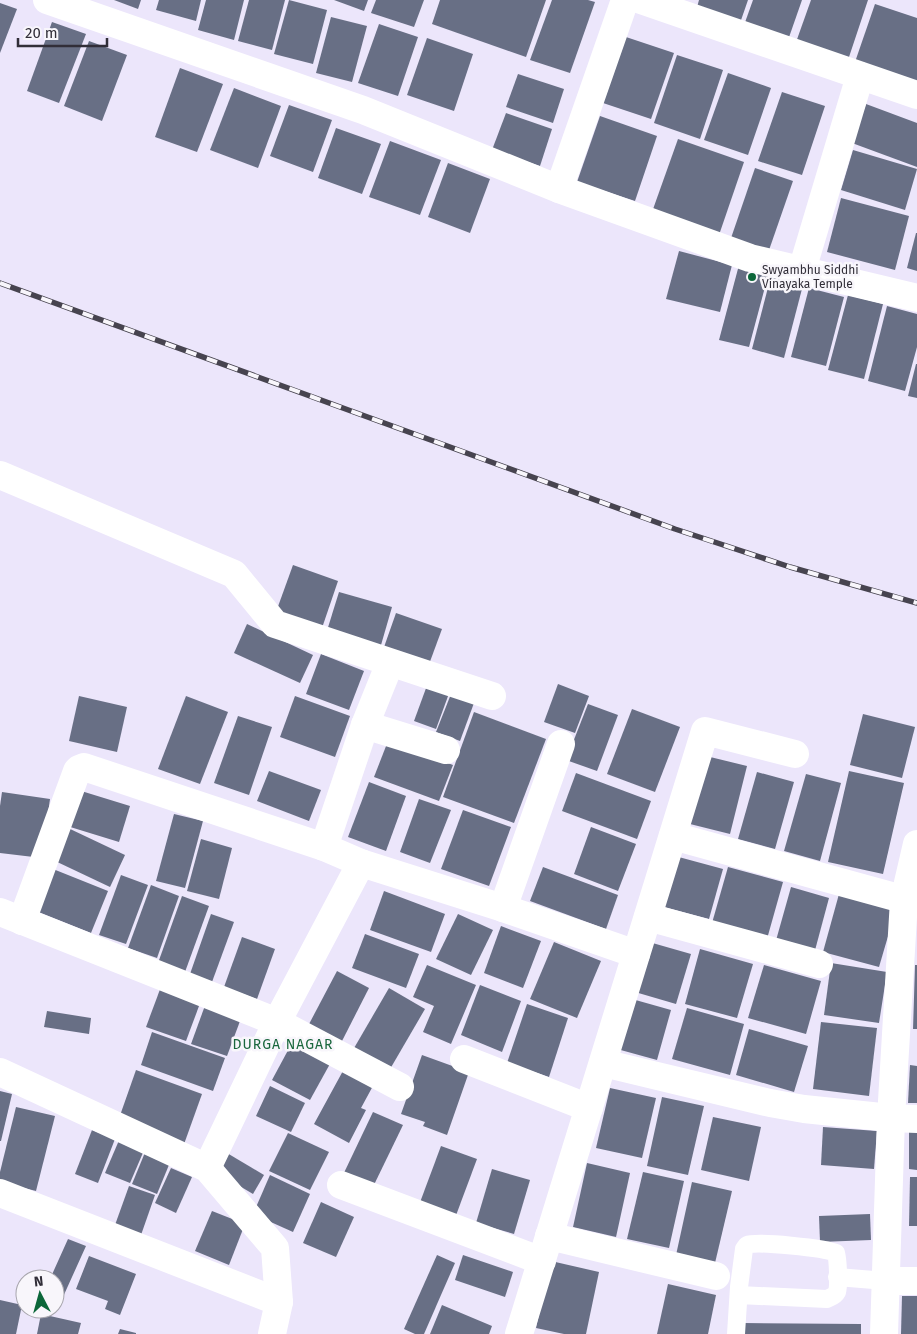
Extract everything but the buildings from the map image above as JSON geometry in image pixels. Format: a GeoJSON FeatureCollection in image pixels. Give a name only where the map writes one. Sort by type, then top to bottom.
{"type":"FeatureCollection","features":[{"type":"Feature","properties":{"kind":"street"},"geometry":{"type":"LineString","coordinates":[[48,0],[363,110],[559,190],[750,258],[917,298]]}},
{"type":"Feature","properties":{"kind":"street"},"geometry":{"type":"LineString","coordinates":[[559,190],[625,0]]}},
{"type":"Feature","properties":{"kind":"street"},"geometry":{"type":"LineString","coordinates":[[641,0],[917,95]]}},
{"type":"Feature","properties":{"kind":"street"},"geometry":{"type":"LineString","coordinates":[[802,270],[860,76]]}},
{"type":"Feature","properties":{"kind":"street"},"geometry":{"type":"LineString","coordinates":[[0,475],[234,574],[275,624],[492,696]]}},
{"type":"Feature","properties":{"kind":"street"},"geometry":{"type":"LineString","coordinates":[[324,847],[364,725],[390,662]]}},
{"type":"Feature","properties":{"kind":"street"},"geometry":{"type":"LineString","coordinates":[[364,725],[446,750]]}},
{"type":"Feature","properties":{"kind":"street"},"geometry":{"type":"LineString","coordinates":[[519,1334],[705,731],[795,754]]}},
{"type":"Feature","properties":{"kind":"street"},"geometry":{"type":"LineString","coordinates":[[503,908],[561,744]]}},
{"type":"Feature","properties":{"kind":"street"},"geometry":{"type":"LineString","coordinates":[[400,1088],[277,1022],[11,916],[77,771],[84,768],[324,847],[361,863],[503,908],[636,954]]}},
{"type":"Feature","properties":{"kind":"street"},"geometry":{"type":"LineString","coordinates":[[673,836],[911,902]]}},
{"type":"Feature","properties":{"kind":"street"},"geometry":{"type":"LineString","coordinates":[[884,1334],[886,1281],[904,1118],[911,902],[917,844]]}},
{"type":"Feature","properties":{"kind":"street"},"geometry":{"type":"LineString","coordinates":[[207,1168],[277,1022],[361,863]]}},
{"type":"Feature","properties":{"kind":"street"},"geometry":{"type":"LineString","coordinates":[[648,917],[819,964]]}},
{"type":"Feature","properties":{"kind":"street"},"geometry":{"type":"LineString","coordinates":[[464,1060],[589,1108]]}},
{"type":"Feature","properties":{"kind":"street"},"geometry":{"type":"LineString","coordinates":[[603,1063],[804,1109],[904,1118]]}},
{"type":"Feature","properties":{"kind":"street"},"geometry":{"type":"LineString","coordinates":[[0,1072],[207,1168],[275,1248],[279,1302],[272,1334]]}},
{"type":"Feature","properties":{"kind":"street"},"geometry":{"type":"LineString","coordinates":[[341,1185],[542,1261]]}},
{"type":"Feature","properties":{"kind":"street"},"geometry":{"type":"LineString","coordinates":[[0,1193],[279,1302]]}},
{"type":"Feature","properties":{"kind":"street"},"geometry":{"type":"LineString","coordinates":[[550,1236],[716,1276]]}},
{"type":"Feature","properties":{"kind":"street"},"geometry":{"type":"LineString","coordinates":[[886,1281],[917,1282]]}},
{"type":"Feature","properties":{"kind":"lane"},"geometry":{"type":"LineString","coordinates":[[736,1334],[739,1295],[744,1249],[747,1245],[821,1249],[836,1253],[837,1291],[834,1297],[827,1299],[739,1295]]}},
{"type":"Feature","properties":{"kind":"lane"},"geometry":{"type":"LineString","coordinates":[[837,1277],[886,1281]]}},
{"type":"Feature","properties":{"kind":"railway"},"geometry":{"type":"LineString","coordinates":[[0,283],[675,529],[790,567],[917,603]]}},
{"type":"Feature","properties":{"kind":"place","name":"Swyambhu Siddhi Vinayaka Temple"},"geometry":{"type":"Point","coordinates":[752,277]}},
{"type":"Feature","properties":{"kind":"district","name":"DURGA NAGAR"},"geometry":{"type":"Point","coordinates":[283,1044]}}]}
